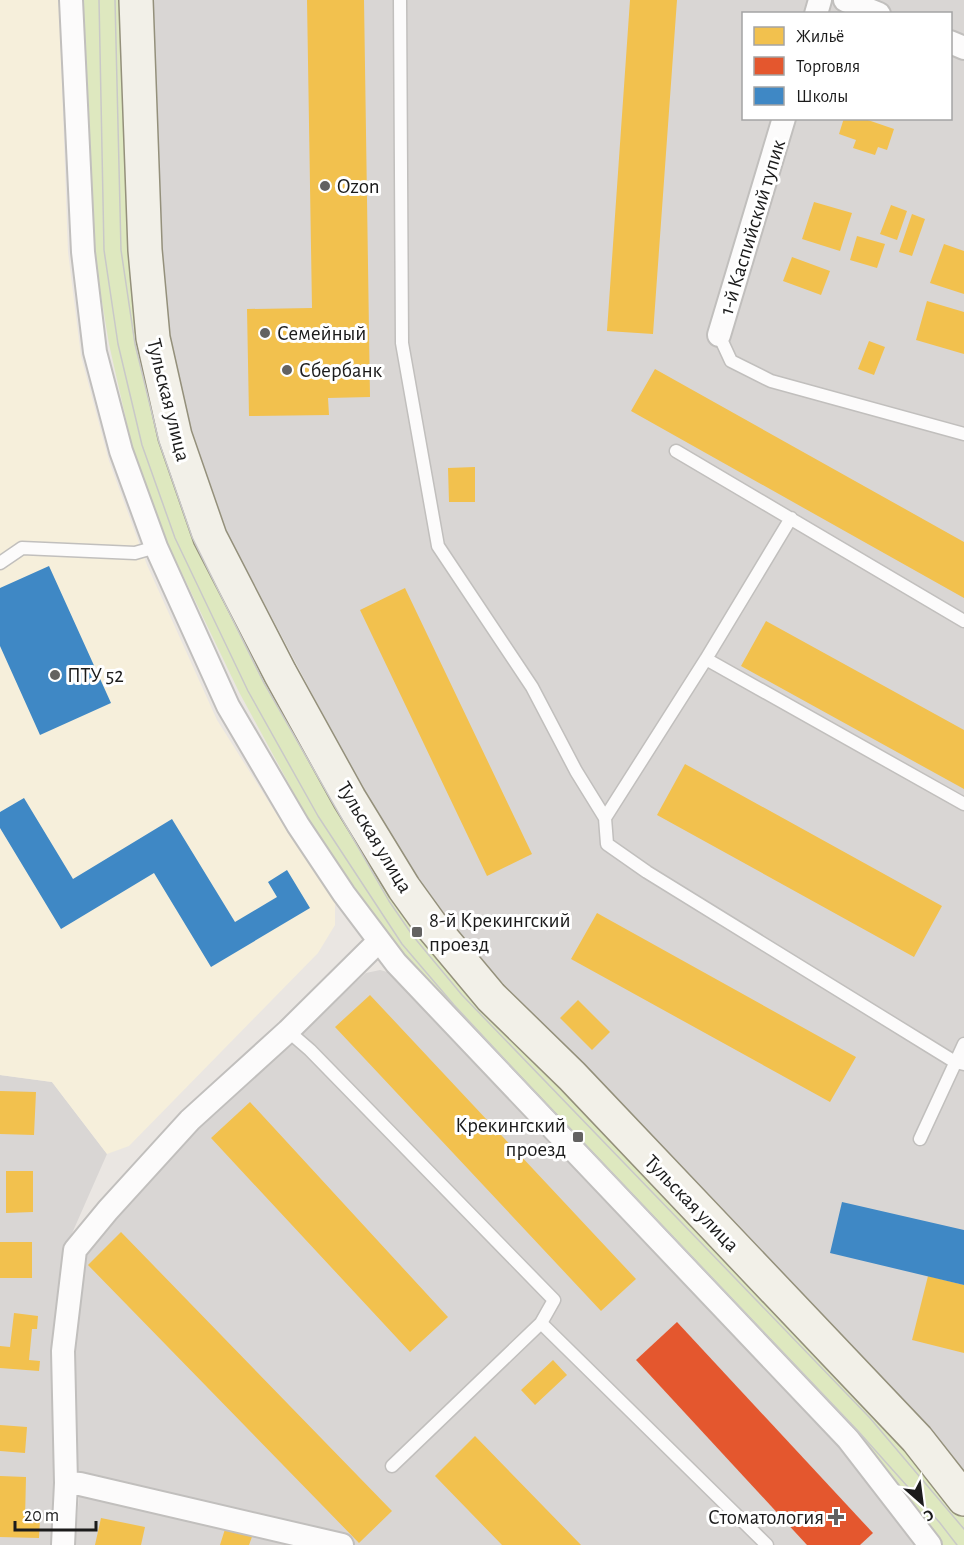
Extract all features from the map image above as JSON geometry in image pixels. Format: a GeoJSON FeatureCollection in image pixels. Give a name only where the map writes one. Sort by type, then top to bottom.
{"type":"FeatureCollection","features":[{"type":"Feature","properties":{"kind":"street"},"geometry":{"type":"LineString","coordinates":[[71,0],[83,252],[94,352],[121,451],[156,547],[228,706],[298,825],[344,894],[396,963],[848,1439],[930,1545]]}},
{"type":"Feature","properties":{"kind":"street","name":"Тульская улица"},"geometry":{"type":"LineString","coordinates":[[136,0],[146,250],[153,338],[175,436],[210,537],[280,673],[362,818],[404,888],[430,924],[491,997],[580,1085],[917,1439],[964,1499]]}},
{"type":"Feature","properties":{"kind":"street"},"geometry":{"type":"LineString","coordinates":[[845,0],[874,12]]}},
{"type":"Feature","properties":{"kind":"street","name":"1-й Каспийский тупик"},"geometry":{"type":"LineString","coordinates":[[719,335],[783,120]]}},
{"type":"Feature","properties":{"kind":"street"},"geometry":{"type":"LineString","coordinates":[[63,1545],[66,1483],[63,1351],[75,1250],[190,1120],[288,1031],[380,941]]}},
{"type":"Feature","properties":{"kind":"street"},"geometry":{"type":"LineString","coordinates":[[66,1483],[342,1545]]}},
{"type":"Feature","properties":{"kind":"lane"},"geometry":{"type":"LineString","coordinates":[[400,0],[402,344],[438,546],[531,687],[604,818],[607,844],[647,872],[959,1063]]}},
{"type":"Feature","properties":{"kind":"lane"},"geometry":{"type":"LineString","coordinates":[[719,335],[731,361],[771,381],[964,434]]}},
{"type":"Feature","properties":{"kind":"lane"},"geometry":{"type":"LineString","coordinates":[[676,451],[964,621]]}},
{"type":"Feature","properties":{"kind":"lane"},"geometry":{"type":"LineString","coordinates":[[604,818],[706,659],[791,518]]}},
{"type":"Feature","properties":{"kind":"lane"},"geometry":{"type":"LineString","coordinates":[[0,563],[22,548],[135,553],[156,547]]}},
{"type":"Feature","properties":{"kind":"lane"},"geometry":{"type":"LineString","coordinates":[[706,659],[964,804]]}},
{"type":"Feature","properties":{"kind":"lane"},"geometry":{"type":"LineString","coordinates":[[288,1031],[310,1050],[554,1300],[541,1323],[392,1466]]}},
{"type":"Feature","properties":{"kind":"lane"},"geometry":{"type":"LineString","coordinates":[[920,1139],[959,1063],[964,1044]]}},
{"type":"Feature","properties":{"kind":"lane"},"geometry":{"type":"LineString","coordinates":[[541,1323],[767,1545]]}},
{"type":"Feature","properties":{"kind":"shaded area"},"geometry":{"type":"Polygon","coordinates":[[[0,0],[59,0],[68,252],[81,356],[109,461],[147,565],[217,720],[289,834],[335,897],[335,925],[318,953],[129,1146],[107,1154],[52,1082],[0,1075],[0,0]]]}},
{"type":"Feature","properties":{"kind":"shaded area"},"geometry":{"type":"Polygon","coordinates":[[[151,0],[964,0],[964,1471],[929,1427],[496,976],[443,915],[418,880],[363,790],[225,529],[191,433],[170,334],[160,255],[151,0]]]}},
{"type":"Feature","properties":{"kind":"shaded area"},"geometry":{"type":"Polygon","coordinates":[[[380,970],[391,973],[844,1447],[922,1545],[75,1545],[79,1496],[70,1355],[81,1256],[198,1125],[366,973],[380,970]]]}},
{"type":"Feature","properties":{"kind":"shaded area"},"geometry":{"type":"Polygon","coordinates":[[[0,1075],[52,1082],[107,1154],[66,1247],[51,1352],[56,1480],[53,1545],[0,1545],[0,1075]]]}},
{"type":"Feature","properties":{"kind":"green space"},"geometry":{"type":"Polygon","coordinates":[[[83,0],[125,0],[141,343],[339,807],[876,1415],[964,1518],[964,1545],[942,1545],[853,1432],[450,1012],[391,940],[308,819],[239,692],[165,538],[132,446],[109,344],[93,247],[83,0]]]}},
{"type":"Feature","properties":{"kind":"building: Жильё"},"geometry":{"type":"Polygon","coordinates":[[[307,0],[364,0],[370,397],[328,398],[329,415],[249,416],[247,309],[312,308],[307,0]]]}},
{"type":"Feature","properties":{"kind":"building: Жильё"},"geometry":{"type":"Polygon","coordinates":[[[630,0],[677,0],[653,334],[607,331],[630,0]]]}},
{"type":"Feature","properties":{"kind":"building: Жильё"},"geometry":{"type":"Polygon","coordinates":[[[843,120],[868,120],[894,129],[887,150],[878,147],[875,155],[853,148],[856,140],[839,134],[843,120]]]}},
{"type":"Feature","properties":{"kind":"building: Жильё"},"geometry":{"type":"Polygon","coordinates":[[[814,202],[852,213],[840,251],[802,239],[814,202]]]}},
{"type":"Feature","properties":{"kind":"building: Жильё"},"geometry":{"type":"Polygon","coordinates":[[[891,205],[907,211],[897,240],[880,234],[891,205]]]}},
{"type":"Feature","properties":{"kind":"building: Жильё"},"geometry":{"type":"Polygon","coordinates":[[[912,214],[925,219],[912,256],[899,252],[912,214]]]}},
{"type":"Feature","properties":{"kind":"building: Жильё"},"geometry":{"type":"Polygon","coordinates":[[[857,236],[885,244],[877,268],[850,260],[857,236]]]}},
{"type":"Feature","properties":{"kind":"building: Жильё"},"geometry":{"type":"Polygon","coordinates":[[[944,244],[964,251],[964,294],[930,283],[944,244]]]}},
{"type":"Feature","properties":{"kind":"building: Жильё"},"geometry":{"type":"Polygon","coordinates":[[[792,257],[830,271],[821,295],[783,281],[792,257]]]}},
{"type":"Feature","properties":{"kind":"building: Жильё"},"geometry":{"type":"Polygon","coordinates":[[[927,301],[964,312],[964,354],[916,340],[927,301]]]}},
{"type":"Feature","properties":{"kind":"building: Жильё"},"geometry":{"type":"Polygon","coordinates":[[[869,341],[885,347],[874,375],[858,369],[869,341]]]}},
{"type":"Feature","properties":{"kind":"building: Жильё"},"geometry":{"type":"Polygon","coordinates":[[[655,369],[964,542],[964,598],[631,411],[655,369]]]}},
{"type":"Feature","properties":{"kind":"building: Жильё"},"geometry":{"type":"Polygon","coordinates":[[[475,467],[475,502],[449,502],[448,468],[475,467]]]}},
{"type":"Feature","properties":{"kind":"building: Жильё"},"geometry":{"type":"Polygon","coordinates":[[[405,588],[532,854],[487,876],[360,610],[405,588]]]}},
{"type":"Feature","properties":{"kind":"building: Жильё"},"geometry":{"type":"Polygon","coordinates":[[[766,621],[964,730],[964,789],[741,666],[766,621]]]}},
{"type":"Feature","properties":{"kind":"building: Жильё"},"geometry":{"type":"Polygon","coordinates":[[[685,764],[942,906],[914,957],[657,815],[685,764]]]}},
{"type":"Feature","properties":{"kind":"building: Жильё"},"geometry":{"type":"Polygon","coordinates":[[[597,913],[856,1057],[830,1102],[571,959],[597,913]]]}},
{"type":"Feature","properties":{"kind":"building: Жильё"},"geometry":{"type":"Polygon","coordinates":[[[370,995],[636,1279],[601,1311],[335,1027],[370,995]]]}},
{"type":"Feature","properties":{"kind":"building: Жильё"},"geometry":{"type":"Polygon","coordinates":[[[578,1000],[610,1032],[592,1050],[560,1018],[578,1000]]]}},
{"type":"Feature","properties":{"kind":"building: Жильё"},"geometry":{"type":"Polygon","coordinates":[[[0,1091],[36,1092],[34,1135],[0,1134],[0,1091]]]}},
{"type":"Feature","properties":{"kind":"building: Жильё"},"geometry":{"type":"Polygon","coordinates":[[[250,1102],[448,1317],[410,1352],[211,1138],[250,1102]]]}},
{"type":"Feature","properties":{"kind":"building: Жильё"},"geometry":{"type":"Polygon","coordinates":[[[6,1171],[33,1171],[33,1212],[6,1213],[6,1171]]]}},
{"type":"Feature","properties":{"kind":"building: Жильё"},"geometry":{"type":"Polygon","coordinates":[[[121,1232],[392,1511],[359,1543],[88,1265],[121,1232]]]}},
{"type":"Feature","properties":{"kind":"building: Жильё"},"geometry":{"type":"Polygon","coordinates":[[[0,1242],[32,1242],[32,1278],[0,1278],[0,1242]]]}},
{"type":"Feature","properties":{"kind":"building: Жильё"},"geometry":{"type":"Polygon","coordinates":[[[928,1276],[964,1285],[964,1353],[912,1340],[928,1276]]]}},
{"type":"Feature","properties":{"kind":"building: Жильё"},"geometry":{"type":"Polygon","coordinates":[[[14,1313],[38,1316],[37,1329],[32,1329],[29,1360],[40,1361],[39,1371],[0,1368],[0,1346],[10,1347],[14,1313]]]}},
{"type":"Feature","properties":{"kind":"building: Жильё"},"geometry":{"type":"Polygon","coordinates":[[[553,1360],[567,1375],[535,1405],[521,1390],[553,1360]]]}},
{"type":"Feature","properties":{"kind":"building: Жильё"},"geometry":{"type":"Polygon","coordinates":[[[0,1425],[27,1427],[25,1453],[0,1451],[0,1425]]]}},
{"type":"Feature","properties":{"kind":"building: Жильё"},"geometry":{"type":"Polygon","coordinates":[[[475,1436],[581,1545],[502,1545],[435,1476],[475,1436]]]}},
{"type":"Feature","properties":{"kind":"building: Жильё"},"geometry":{"type":"Polygon","coordinates":[[[0,1476],[26,1477],[25,1519],[40,1519],[39,1538],[0,1537],[0,1476]]]}},
{"type":"Feature","properties":{"kind":"building: Жильё"},"geometry":{"type":"Polygon","coordinates":[[[101,1518],[145,1527],[141,1545],[95,1545],[101,1518]]]}},
{"type":"Feature","properties":{"kind":"building: Жильё"},"geometry":{"type":"Polygon","coordinates":[[[226,1526],[253,1534],[249,1545],[220,1545],[226,1526]]]}},
{"type":"Feature","properties":{"kind":"building: Торговля"},"geometry":{"type":"Polygon","coordinates":[[[677,1322],[873,1533],[860,1545],[807,1545],[636,1360],[677,1322]]]}},
{"type":"Feature","properties":{"kind":"building: Школы","name":"ПТУ 52"},"geometry":{"type":"Polygon","coordinates":[[[49,566],[111,703],[40,735],[0,646],[0,588],[49,566]]]}},
{"type":"Feature","properties":{"kind":"building: Школы"},"geometry":{"type":"Polygon","coordinates":[[[24,798],[73,879],[172,819],[235,922],[277,897],[268,882],[287,870],[310,908],[211,967],[154,873],[61,929],[0,828],[0,812],[24,798]]]}},
{"type":"Feature","properties":{"kind":"building: Школы"},"geometry":{"type":"Polygon","coordinates":[[[842,1202],[964,1230],[964,1285],[830,1253],[842,1202]]]}},
{"type":"Feature","properties":{"kind":"tram line"},"geometry":{"type":"LineString","coordinates":[[99,0],[104,250],[118,344],[142,445],[175,538],[248,691],[318,816],[402,944],[454,1005],[534,1091],[858,1431],[957,1545]]}},
{"type":"Feature","properties":{"kind":"tram line"},"geometry":{"type":"LineString","coordinates":[[115,0],[121,250],[135,344],[159,442],[192,537],[264,683],[389,901],[413,936],[462,995],[870,1418],[964,1529]]}},
{"type":"Feature","properties":{"kind":"place","name":"Ozon"},"geometry":{"type":"Point","coordinates":[325,186]}},
{"type":"Feature","properties":{"kind":"place","name":"Семейный"},"geometry":{"type":"Point","coordinates":[265,333]}},
{"type":"Feature","properties":{"kind":"place","name":"Сбербанк"},"geometry":{"type":"Point","coordinates":[287,370]}},
{"type":"Feature","properties":{"kind":"place","name":"ПТУ 52"},"geometry":{"type":"Point","coordinates":[55,675]}},
{"type":"Feature","properties":{"kind":"place","name":"8-й Крекингский проезд"},"geometry":{"type":"Point","coordinates":[417,932]}},
{"type":"Feature","properties":{"kind":"place","name":"Крекингский проезд"},"geometry":{"type":"Point","coordinates":[578,1137]}},
{"type":"Feature","properties":{"kind":"place","name":"Стоматология"},"geometry":{"type":"Point","coordinates":[836,1517]}}]}
